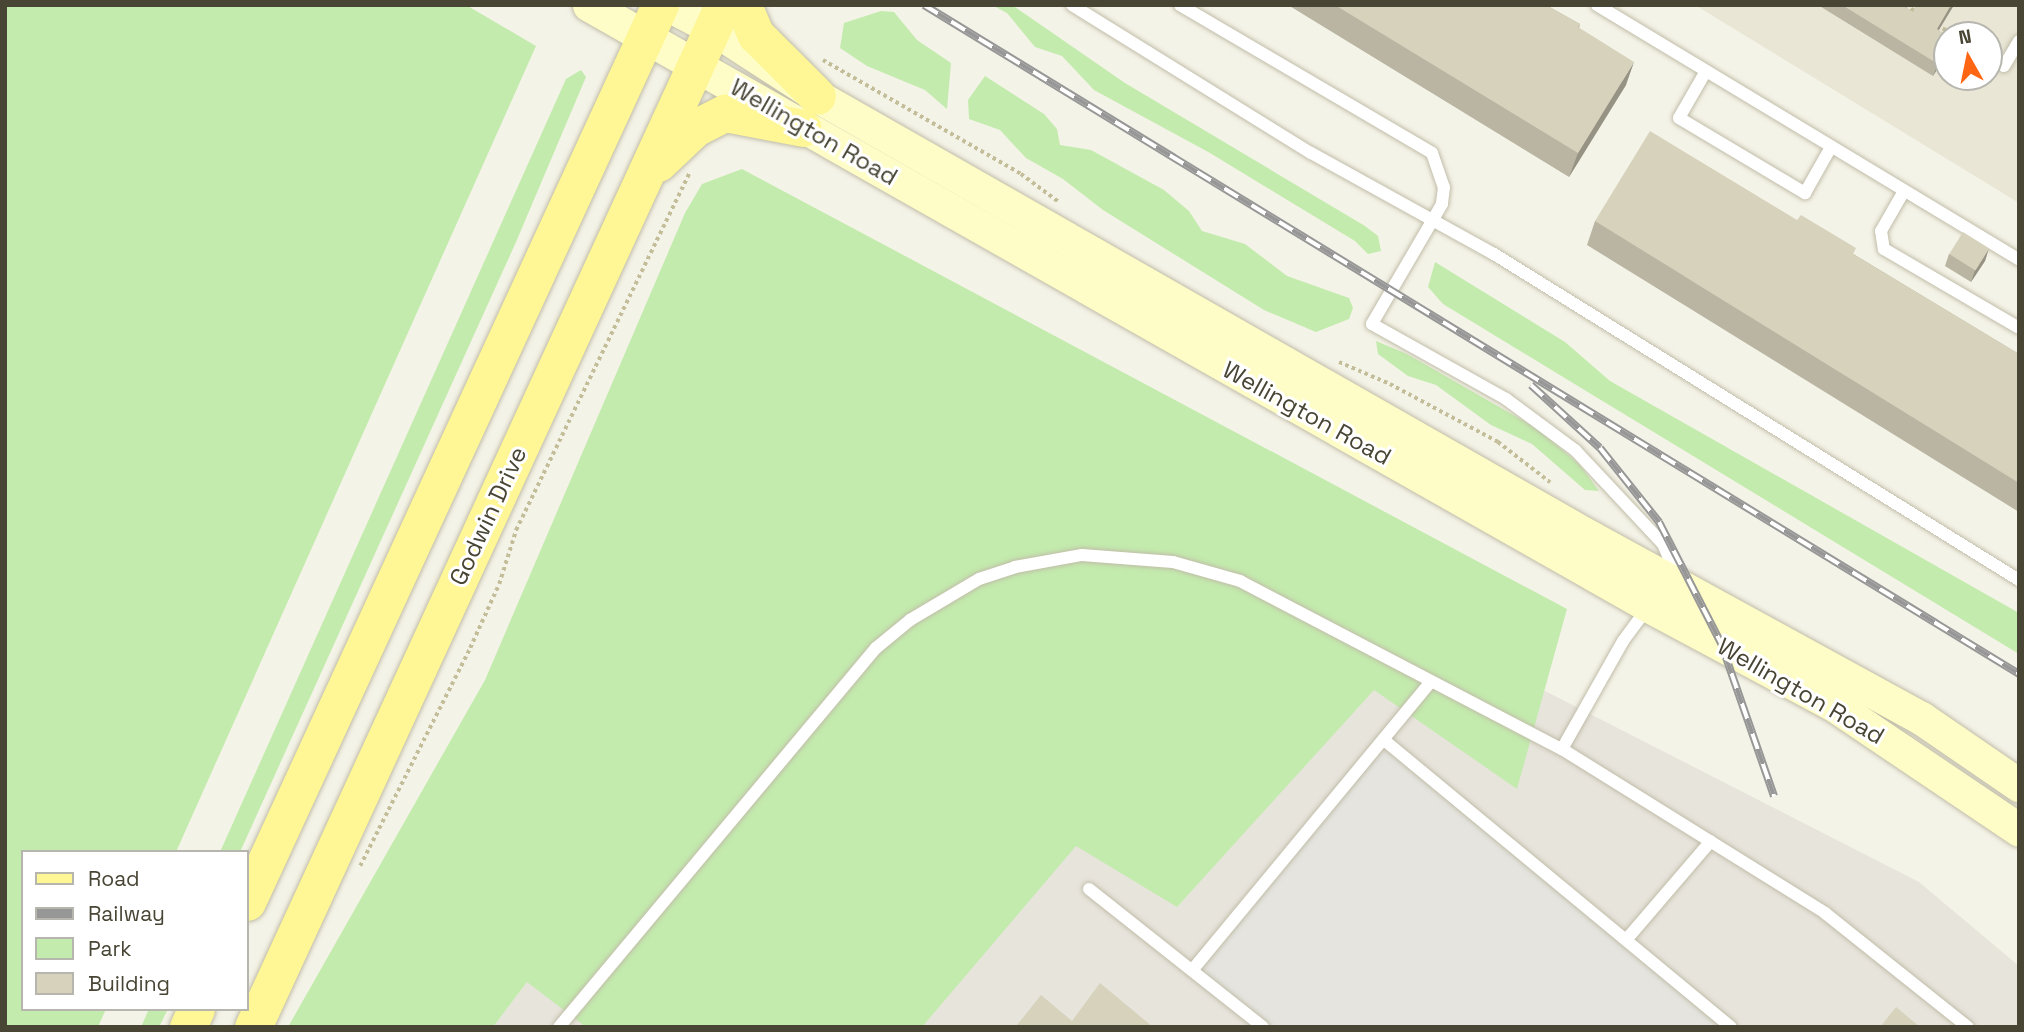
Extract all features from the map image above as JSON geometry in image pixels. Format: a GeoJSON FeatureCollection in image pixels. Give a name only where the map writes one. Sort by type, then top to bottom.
{"type":"FeatureCollection","features":[{"type":"Feature","properties":{"kind":"main road","name":"Wellington Road"},"geometry":{"type":"LineString","coordinates":[[589,5],[653,21],[696,62],[810,112],[1921,718],[2019,785]]}},
{"type":"Feature","properties":{"kind":"main road","name":"Wellington Road"},"geometry":{"type":"LineString","coordinates":[[668,5],[717,17],[810,112],[1649,606],[1834,705],[2019,830]]}},
{"type":"Feature","properties":{"kind":"main road"},"geometry":{"type":"LineString","coordinates":[[743,5],[757,35],[810,112]]}},
{"type":"Feature","properties":{"kind":"main road","name":"Godwin Drive"},"geometry":{"type":"LineString","coordinates":[[253,1027],[717,17]]}},
{"type":"Feature","properties":{"kind":"main road"},"geometry":{"type":"LineString","coordinates":[[248,900],[653,21]]}},
{"type":"Feature","properties":{"kind":"main road"},"geometry":{"type":"LineString","coordinates":[[641,182],[709,118],[725,113],[810,112]]}},
{"type":"Feature","properties":{"kind":"main road"},"geometry":{"type":"LineString","coordinates":[[188,1027],[195,1011]]}},
{"type":"Feature","properties":{"kind":"lane"},"geometry":{"type":"LineString","coordinates":[[1072,5],[1311,153],[1433,220],[2019,580]]}},
{"type":"Feature","properties":{"kind":"lane"},"geometry":{"type":"LineString","coordinates":[[1180,5],[1374,121],[1422,145],[1438,163],[1444,187],[1433,220],[1372,324],[1494,392],[1575,450],[1663,544],[1681,587]]}},
{"type":"Feature","properties":{"kind":"lane"},"geometry":{"type":"LineString","coordinates":[[1597,5],[2019,260]]}},
{"type":"Feature","properties":{"kind":"lane"},"geometry":{"type":"LineString","coordinates":[[2004,66],[2019,41]]}},
{"type":"Feature","properties":{"kind":"lane"},"geometry":{"type":"LineString","coordinates":[[1706,71],[1679,118],[1805,193],[1831,147]]}},
{"type":"Feature","properties":{"kind":"lane"},"geometry":{"type":"LineString","coordinates":[[1904,191],[1881,231],[1884,249],[2019,328]]}},
{"type":"Feature","properties":{"kind":"lane"},"geometry":{"type":"LineString","coordinates":[[559,1027],[845,681],[910,620],[979,579],[1015,567],[1082,555],[1127,556],[1204,568],[1262,591],[1430,683],[1562,749],[1825,913],[1968,1027]]}},
{"type":"Feature","properties":{"kind":"lane"},"geometry":{"type":"LineString","coordinates":[[1562,749],[1623,641],[1649,606]]}},
{"type":"Feature","properties":{"kind":"lane"},"geometry":{"type":"LineString","coordinates":[[1194,968],[1430,683]]}},
{"type":"Feature","properties":{"kind":"lane"},"geometry":{"type":"LineString","coordinates":[[1384,740],[1731,1027]]}},
{"type":"Feature","properties":{"kind":"lane"},"geometry":{"type":"LineString","coordinates":[[1626,940],[1711,841]]}},
{"type":"Feature","properties":{"kind":"lane"},"geometry":{"type":"LineString","coordinates":[[1089,888],[1194,968],[1263,1027]]}},
{"type":"Feature","properties":{"kind":"path"},"geometry":{"type":"LineString","coordinates":[[1905,5],[1925,17]]}},
{"type":"Feature","properties":{"kind":"path"},"geometry":{"type":"LineString","coordinates":[[812,54],[1021,174],[1068,208]]}},
{"type":"Feature","properties":{"kind":"path"},"geometry":{"type":"LineString","coordinates":[[356,874],[470,648],[499,584],[516,530],[695,162]]}},
{"type":"Feature","properties":{"kind":"path"},"geometry":{"type":"LineString","coordinates":[[1329,358],[1390,384],[1498,442],[1558,487]]}},
{"type":"Feature","properties":{"kind":"shaded area"},"geometry":{"type":"Polygon","coordinates":[[[1695,5],[2019,5],[2019,203],[1695,5]]]}},
{"type":"Feature","properties":{"kind":"shaded area"},"geometry":{"type":"Polygon","coordinates":[[[1373,603],[1919,882],[2019,966],[2019,1027],[493,1027],[527,982],[1373,603]]]}},
{"type":"Feature","properties":{"kind":"shaded area"},"geometry":{"type":"Polygon","coordinates":[[[1384,740],[1731,1027],[1263,1027],[1194,968],[1384,740]]]}},
{"type":"Feature","properties":{"kind":"green space"},"geometry":{"type":"Polygon","coordinates":[[[5,5],[466,5],[536,46],[177,850],[21,850],[21,1011],[105,1011],[98,1027],[5,1027],[5,5]]]}},
{"type":"Feature","properties":{"kind":"green space"},"geometry":{"type":"Polygon","coordinates":[[[992,5],[1012,5],[1125,83],[1365,226],[1378,236],[1381,251],[1368,254],[1355,241],[1210,153],[1094,90],[1062,56],[1035,47],[1007,13],[992,5]]]}},
{"type":"Feature","properties":{"kind":"green space"},"geometry":{"type":"Polygon","coordinates":[[[881,11],[894,12],[917,40],[951,63],[947,109],[925,90],[867,66],[840,48],[844,23],[881,11]]]}},
{"type":"Feature","properties":{"kind":"green space"},"geometry":{"type":"Polygon","coordinates":[[[581,70],[586,77],[516,242],[241,850],[221,850],[566,79],[581,70]]]}},
{"type":"Feature","properties":{"kind":"green space"},"geometry":{"type":"Polygon","coordinates":[[[985,76],[1044,114],[1057,129],[1060,145],[1091,150],[1164,190],[1189,211],[1202,231],[1245,244],[1287,276],[1349,298],[1353,308],[1349,319],[1316,332],[1264,310],[1103,210],[1063,179],[1026,158],[1000,130],[969,119],[968,100],[985,76]]]}},
{"type":"Feature","properties":{"kind":"green space"},"geometry":{"type":"Polygon","coordinates":[[[742,169],[1567,609],[1517,789],[1374,690],[1177,907],[1076,846],[922,1027],[586,1027],[527,982],[493,1027],[288,1027],[485,680],[685,213],[702,184],[742,169]]]}},
{"type":"Feature","properties":{"kind":"green space"},"geometry":{"type":"Polygon","coordinates":[[[1435,262],[1565,342],[1610,381],[2019,613],[2019,654],[1443,304],[1428,287],[1435,262]]]}},
{"type":"Feature","properties":{"kind":"green space"},"geometry":{"type":"Polygon","coordinates":[[[1376,341],[1407,354],[1538,429],[1580,465],[1599,491],[1585,490],[1532,444],[1491,425],[1436,385],[1408,376],[1378,354],[1376,341]]]}},
{"type":"Feature","properties":{"kind":"green space"},"geometry":{"type":"Polygon","coordinates":[[[148,1011],[167,1011],[159,1027],[141,1027],[148,1011]]]}},
{"type":"Feature","properties":{"kind":"building"},"geometry":{"type":"Polygon","coordinates":[[[1335,5],[1546,5],[1580,24],[1578,27],[1634,62],[1578,153],[1335,5]]]}},
{"type":"Feature","properties":{"kind":"building"},"geometry":{"type":"Polygon","coordinates":[[[1842,5],[1902,5],[1913,12],[1916,5],[1951,5],[1942,21],[1933,21],[1933,61],[1842,5]]]}},
{"type":"Feature","properties":{"kind":"building"},"geometry":{"type":"Polygon","coordinates":[[[1650,131],[1797,220],[1801,215],[1856,248],[1853,254],[2019,354],[2019,483],[1595,221],[1650,131]]]}},
{"type":"Feature","properties":{"kind":"building"},"geometry":{"type":"Polygon","coordinates":[[[1963,232],[1989,248],[1976,270],[1949,254],[1963,232]]]}},
{"type":"Feature","properties":{"kind":"building"},"geometry":{"type":"Polygon","coordinates":[[[1100,983],[1153,1027],[1018,1027],[1041,995],[1072,1021],[1100,983]]]}},
{"type":"Feature","properties":{"kind":"building"},"geometry":{"type":"Polygon","coordinates":[[[1896,1007],[1920,1027],[1880,1027],[1896,1007]]]}},
{"type":"Feature","properties":{"kind":"railway"},"geometry":{"type":"LineString","coordinates":[[924,5],[2019,674]]}},
{"type":"Feature","properties":{"kind":"railway"},"geometry":{"type":"LineString","coordinates":[[1531,385],[1600,448],[1659,522],[1721,643],[1774,796]]}}]}
